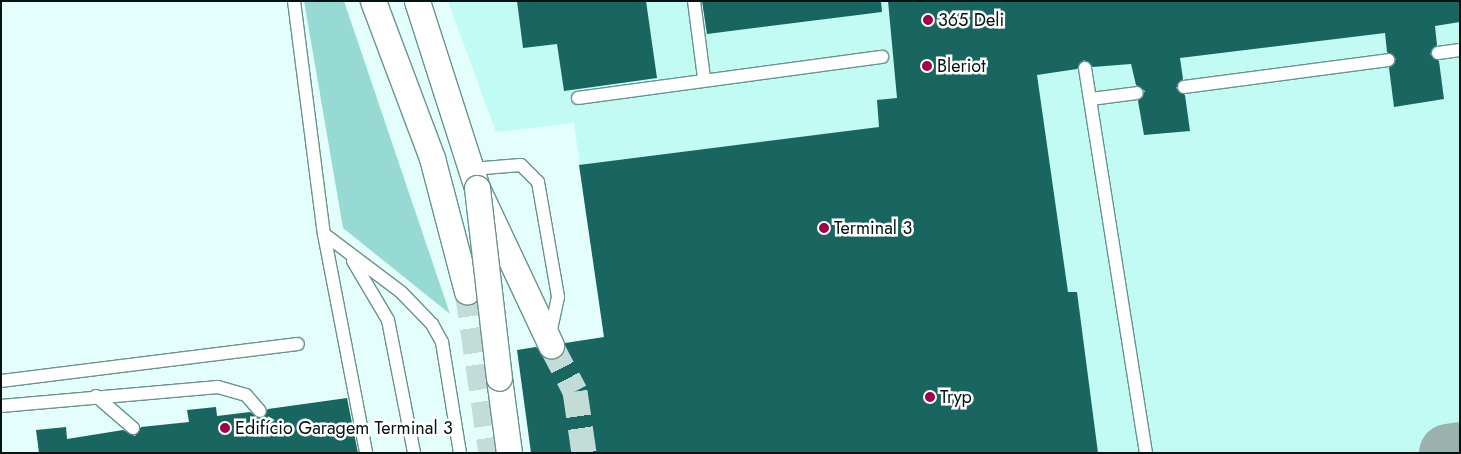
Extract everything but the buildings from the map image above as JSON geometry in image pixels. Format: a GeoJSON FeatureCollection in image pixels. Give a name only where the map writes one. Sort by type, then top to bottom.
{"type":"FeatureCollection","features":[{"type":"Feature","properties":{"kind":"street"},"geometry":{"type":"LineString","coordinates":[[373,1],[432,158],[467,291]]}},
{"type":"Feature","properties":{"kind":"street"},"geometry":{"type":"LineString","coordinates":[[417,1],[474,178],[550,342]]}},
{"type":"Feature","properties":{"kind":"street"},"geometry":{"type":"LineString","coordinates":[[474,178],[510,453]]}},
{"type":"Feature","properties":{"kind":"lane"},"geometry":{"type":"LineString","coordinates":[[294,1],[324,234],[366,453]]}},
{"type":"Feature","properties":{"kind":"lane"},"geometry":{"type":"LineString","coordinates":[[694,1],[704,78]]}},
{"type":"Feature","properties":{"kind":"lane"},"geometry":{"type":"LineString","coordinates":[[1438,53],[1460,50]]}},
{"type":"Feature","properties":{"kind":"lane"},"geometry":{"type":"LineString","coordinates":[[578,98],[704,78],[882,57]]}},
{"type":"Feature","properties":{"kind":"lane"},"geometry":{"type":"LineString","coordinates":[[1184,87],[1388,60]]}},
{"type":"Feature","properties":{"kind":"lane"},"geometry":{"type":"LineString","coordinates":[[1085,68],[1146,453]]}},
{"type":"Feature","properties":{"kind":"lane"},"geometry":{"type":"LineString","coordinates":[[1091,99],[1137,93]]}},
{"type":"Feature","properties":{"kind":"lane"},"geometry":{"type":"LineString","coordinates":[[432,158],[456,205]]}},
{"type":"Feature","properties":{"kind":"lane"},"geometry":{"type":"LineString","coordinates":[[474,178],[521,165],[538,182],[557,288],[557,312],[550,342]]}},
{"type":"Feature","properties":{"kind":"lane"},"geometry":{"type":"LineString","coordinates":[[324,234],[401,292],[432,324],[442,342],[460,453]]}},
{"type":"Feature","properties":{"kind":"lane"},"geometry":{"type":"LineString","coordinates":[[349,254],[388,320],[414,453]]}},
{"type":"Feature","properties":{"kind":"lane"},"geometry":{"type":"LineString","coordinates":[[1,381],[298,344]]}},
{"type":"Feature","properties":{"kind":"lane"},"geometry":{"type":"LineString","coordinates":[[1,406],[96,396],[218,387],[246,395],[260,411]]}},
{"type":"Feature","properties":{"kind":"lane"},"geometry":{"type":"LineString","coordinates":[[96,396],[133,428]]}},
{"type":"Feature","properties":{"kind":"shaded area"},"geometry":{"type":"Polygon","coordinates":[[[304,1],[344,1],[450,314],[343,228],[304,1]]]}},
{"type":"Feature","properties":{"kind":"shaded area"},"geometry":{"type":"Polygon","coordinates":[[[448,1],[1460,1],[1460,453],[605,453],[604,337],[574,123],[496,132],[448,1]]]}},
{"type":"Feature","properties":{"kind":"taxiway"},"geometry":{"type":"LineString","coordinates":[[1448,453],[1460,451]]}},
{"type":"Feature","properties":{"kind":"tunnel"},"geometry":{"type":"LineString","coordinates":[[467,291],[491,453]]}},
{"type":"Feature","properties":{"kind":"tunnel"},"geometry":{"type":"LineString","coordinates":[[551,345],[575,391],[584,453]]}},
{"type":"Feature","properties":{"kind":"place","name":"365 Deli"},"geometry":{"type":"Point","coordinates":[928,20]}},
{"type":"Feature","properties":{"kind":"place","name":"Bleriot"},"geometry":{"type":"Point","coordinates":[927,66]}},
{"type":"Feature","properties":{"kind":"place","name":"Terminal 3"},"geometry":{"type":"Point","coordinates":[824,228]}},
{"type":"Feature","properties":{"kind":"place","name":"Tryp"},"geometry":{"type":"Point","coordinates":[930,397]}},
{"type":"Feature","properties":{"kind":"place","name":"Edifício Garagem Terminal 3"},"geometry":{"type":"Point","coordinates":[225,428]}}]}
